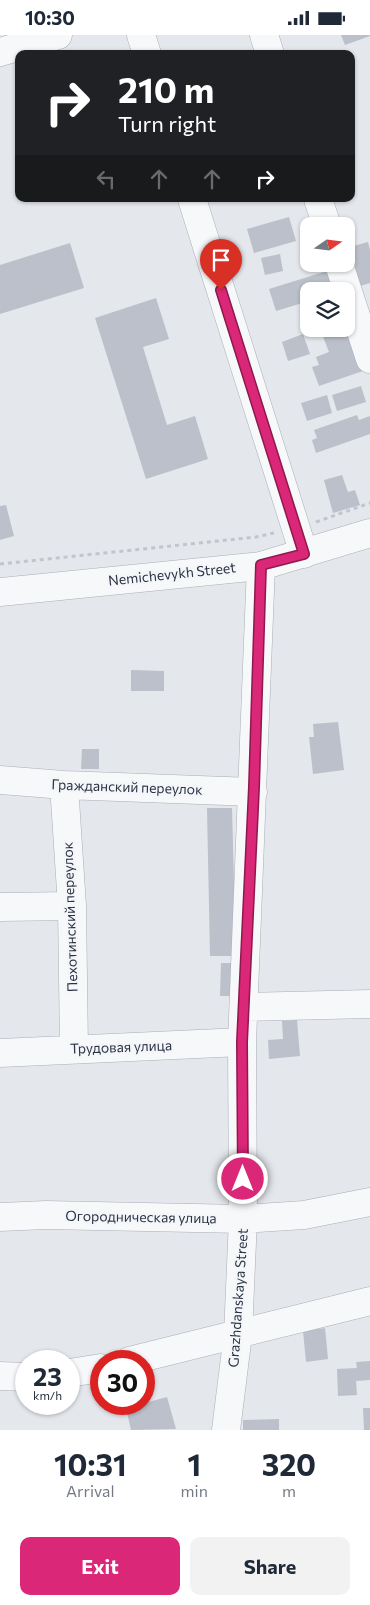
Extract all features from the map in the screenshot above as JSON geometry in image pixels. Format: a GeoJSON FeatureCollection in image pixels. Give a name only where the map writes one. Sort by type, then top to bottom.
{"type":"FeatureCollection","features":[{"type":"Feature","properties":{"kind":"street"},"geometry":{"type":"LineString","coordinates":[[0,52],[58,35]]}},
{"type":"Feature","properties":{"kind":"street"},"geometry":{"type":"LineString","coordinates":[[141,35],[146,50]]}},
{"type":"Feature","properties":{"kind":"street"},"geometry":{"type":"LineString","coordinates":[[264,35],[269,50]]}},
{"type":"Feature","properties":{"kind":"street"},"geometry":{"type":"LineString","coordinates":[[193,202],[300,541]]}},
{"type":"Feature","properties":{"kind":"street"},"geometry":{"type":"LineString","coordinates":[[319,202],[323,217]]}},
{"type":"Feature","properties":{"kind":"street"},"geometry":{"type":"LineString","coordinates":[[342,273],[370,359]]}},
{"type":"Feature","properties":{"kind":"street","name":"Nemichevykh Street"},"geometry":{"type":"LineString","coordinates":[[0,592],[261,565],[300,541],[370,533]]}},
{"type":"Feature","properties":{"kind":"street","name":"Grazhdanskaya Street"},"geometry":{"type":"LineString","coordinates":[[226,1430],[238,1334],[243,1219],[242,1042],[261,565]]}},
{"type":"Feature","properties":{"kind":"street","name":"Гражданский переулок"},"geometry":{"type":"LineString","coordinates":[[0,780],[64,785],[253,792]]}},
{"type":"Feature","properties":{"kind":"street","name":"Пехотинский переулок"},"geometry":{"type":"LineString","coordinates":[[64,785],[72,906],[74,1049]]}},
{"type":"Feature","properties":{"kind":"street"},"geometry":{"type":"LineString","coordinates":[[0,907],[72,906]]}},
{"type":"Feature","properties":{"kind":"street"},"geometry":{"type":"LineString","coordinates":[[244,1007],[370,1004]]}},
{"type":"Feature","properties":{"kind":"street","name":"Трудовая улица"},"geometry":{"type":"LineString","coordinates":[[0,1053],[242,1042]]}},
{"type":"Feature","properties":{"kind":"street","name":"Огородническая улица"},"geometry":{"type":"LineString","coordinates":[[0,1217],[46,1215],[243,1219],[304,1215],[370,1202]]}},
{"type":"Feature","properties":{"kind":"street"},"geometry":{"type":"LineString","coordinates":[[155,1355],[370,1301]]}},
{"type":"Feature","properties":{"kind":"street"},"geometry":{"type":"LineString","coordinates":[[0,1376],[15,1377]]}},
{"type":"Feature","properties":{"kind":"path"},"geometry":{"type":"LineString","coordinates":[[0,564],[256,537],[300,541],[370,503]]}},
{"type":"Feature","properties":{"kind":"building"},"geometry":{"type":"Polygon","coordinates":[[[341,35],[370,35],[370,36],[345,45],[341,35]]]}},
{"type":"Feature","properties":{"kind":"building"},"geometry":{"type":"Polygon","coordinates":[[[289,217],[296,241],[254,253],[247,229],[289,217]]]}},
{"type":"Feature","properties":{"kind":"building"},"geometry":{"type":"Polygon","coordinates":[[[368,242],[370,250],[370,283],[355,288],[355,282],[352,282],[349,273],[355,273],[355,246],[368,242]]]}},
{"type":"Feature","properties":{"kind":"building"},"geometry":{"type":"Polygon","coordinates":[[[70,243],[84,288],[0,314],[0,265],[70,243]]]}},
{"type":"Feature","properties":{"kind":"building"},"geometry":{"type":"Polygon","coordinates":[[[280,254],[283,271],[265,275],[261,258],[280,254]]]}},
{"type":"Feature","properties":{"kind":"building"},"geometry":{"type":"Polygon","coordinates":[[[321,273],[328,273],[331,282],[300,282],[300,304],[276,311],[269,289],[321,273]]]}},
{"type":"Feature","properties":{"kind":"building"},"geometry":{"type":"Polygon","coordinates":[[[156,298],[169,339],[143,347],[167,425],[195,416],[208,459],[146,479],[95,318],[156,298]]]}},
{"type":"Feature","properties":{"kind":"building"},"geometry":{"type":"Polygon","coordinates":[[[300,335],[300,337],[304,337],[310,354],[288,361],[282,342],[300,335]]]}},
{"type":"Feature","properties":{"kind":"building"},"geometry":{"type":"Polygon","coordinates":[[[323,337],[352,337],[363,371],[319,386],[312,367],[319,365],[316,357],[329,352],[323,337]]]}},
{"type":"Feature","properties":{"kind":"building"},"geometry":{"type":"Polygon","coordinates":[[[361,386],[366,402],[337,411],[332,395],[361,386]]]}},
{"type":"Feature","properties":{"kind":"building"},"geometry":{"type":"Polygon","coordinates":[[[327,395],[332,413],[307,421],[301,403],[327,395]]]}},
{"type":"Feature","properties":{"kind":"building"},"geometry":{"type":"Polygon","coordinates":[[[357,415],[359,420],[370,416],[370,434],[316,453],[312,440],[317,438],[314,430],[357,415]]]}},
{"type":"Feature","properties":{"kind":"building"},"geometry":{"type":"Polygon","coordinates":[[[342,475],[348,492],[355,490],[360,505],[333,513],[324,480],[342,475]]]}},
{"type":"Feature","properties":{"kind":"building"},"geometry":{"type":"Polygon","coordinates":[[[6,505],[14,536],[0,540],[0,506],[6,505]]]}},
{"type":"Feature","properties":{"kind":"building"},"geometry":{"type":"Polygon","coordinates":[[[131,670],[164,671],[164,691],[131,691],[131,670]]]}},
{"type":"Feature","properties":{"kind":"building"},"geometry":{"type":"Polygon","coordinates":[[[338,722],[344,770],[313,774],[309,737],[314,737],[313,724],[338,722]]]}},
{"type":"Feature","properties":{"kind":"building"},"geometry":{"type":"Polygon","coordinates":[[[82,749],[99,749],[99,769],[81,769],[82,749]]]}},
{"type":"Feature","properties":{"kind":"building"},"geometry":{"type":"Polygon","coordinates":[[[207,808],[232,808],[236,956],[210,956],[207,808]]]}},
{"type":"Feature","properties":{"kind":"building"},"geometry":{"type":"Polygon","coordinates":[[[221,963],[240,963],[239,996],[220,996],[221,963]]]}},
{"type":"Feature","properties":{"kind":"building"},"geometry":{"type":"Polygon","coordinates":[[[297,1020],[300,1056],[269,1059],[268,1040],[283,1039],[282,1021],[297,1020]]]}},
{"type":"Feature","properties":{"kind":"building"},"geometry":{"type":"Polygon","coordinates":[[[325,1328],[328,1359],[306,1362],[303,1331],[325,1328]]]}},
{"type":"Feature","properties":{"kind":"building"},"geometry":{"type":"Polygon","coordinates":[[[370,1361],[370,1380],[356,1381],[357,1395],[338,1396],[337,1369],[357,1368],[356,1362],[370,1361]]]}},
{"type":"Feature","properties":{"kind":"building"},"geometry":{"type":"Polygon","coordinates":[[[167,1397],[176,1429],[131,1430],[128,1415],[155,1415],[155,1400],[167,1397]]]}},
{"type":"Feature","properties":{"kind":"building"},"geometry":{"type":"Polygon","coordinates":[[[363,1408],[370,1408],[370,1430],[364,1430],[363,1408]]]}},
{"type":"Feature","properties":{"kind":"building"},"geometry":{"type":"Polygon","coordinates":[[[279,1419],[279,1430],[243,1430],[243,1420],[279,1419]]]}},
{"type":"Feature","properties":{"kind":"route"},"geometry":{"type":"LineString","coordinates":[[221,290],[304,554],[261,565],[254,787],[242,1042],[243,1179]]}}]}
